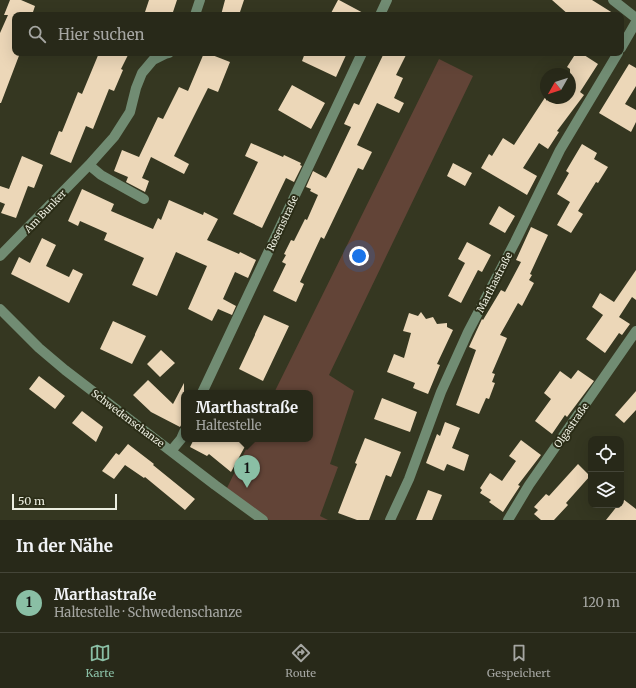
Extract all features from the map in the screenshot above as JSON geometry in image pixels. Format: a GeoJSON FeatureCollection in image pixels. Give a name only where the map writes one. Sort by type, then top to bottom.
{"type":"FeatureCollection","features":[{"type":"Feature","properties":{"kind":"street"},"geometry":{"type":"LineString","coordinates":[[196,12],[200,0]]}},
{"type":"Feature","properties":{"kind":"street"},"geometry":{"type":"LineString","coordinates":[[381,12],[387,0]]}},
{"type":"Feature","properties":{"kind":"street"},"geometry":{"type":"LineString","coordinates":[[613,0],[636,18]]}},
{"type":"Feature","properties":{"kind":"street"},"geometry":{"type":"LineString","coordinates":[[624,43],[636,22]]}},
{"type":"Feature","properties":{"kind":"street","name":"Am Bunker"},"geometry":{"type":"LineString","coordinates":[[0,256],[89,165],[114,137],[130,112],[142,72],[152,60],[161,56]]}},
{"type":"Feature","properties":{"kind":"street","name":"Rosenstraße"},"geometry":{"type":"LineString","coordinates":[[203,390],[361,56]]}},
{"type":"Feature","properties":{"kind":"street","name":"Marthastraße"},"geometry":{"type":"LineString","coordinates":[[390,520],[441,392],[468,332],[515,242],[560,150],[616,56]]}},
{"type":"Feature","properties":{"kind":"street"},"geometry":{"type":"LineString","coordinates":[[89,165],[100,175],[144,199]]}},
{"type":"Feature","properties":{"kind":"street","name":"Schwedenschanze"},"geometry":{"type":"LineString","coordinates":[[0,309],[39,348],[65,370],[263,520]]}},
{"type":"Feature","properties":{"kind":"street","name":"Olgastraße"},"geometry":{"type":"LineString","coordinates":[[508,520],[529,485],[636,331]]}},
{"type":"Feature","properties":{"kind":"street"},"geometry":{"type":"LineString","coordinates":[[171,451],[181,439]]}},
{"type":"Feature","properties":{"kind":"shaded area"},"geometry":{"type":"Polygon","coordinates":[[[439,59],[473,76],[329,375],[354,391],[330,464],[338,467],[320,516],[328,520],[269,520],[226,490],[250,442],[313,442],[313,390],[275,390],[439,59]]]}},
{"type":"Feature","properties":{"kind":"building"},"geometry":{"type":"Polygon","coordinates":[[[10,0],[21,0],[35,6],[33,12],[12,12],[12,56],[19,56],[0,103],[0,33],[8,15],[4,15],[10,0]]]}},
{"type":"Feature","properties":{"kind":"building"},"geometry":{"type":"Polygon","coordinates":[[[149,0],[177,0],[173,12],[145,12],[149,0]]]}},
{"type":"Feature","properties":{"kind":"building"},"geometry":{"type":"Polygon","coordinates":[[[225,0],[244,0],[240,12],[222,12],[225,0]]]}},
{"type":"Feature","properties":{"kind":"building"},"geometry":{"type":"Polygon","coordinates":[[[339,0],[361,12],[332,12],[339,0]]]}},
{"type":"Feature","properties":{"kind":"building"},"geometry":{"type":"Polygon","coordinates":[[[552,0],[592,0],[611,12],[566,12],[552,0]]]}},
{"type":"Feature","properties":{"kind":"building"},"geometry":{"type":"Polygon","coordinates":[[[98,56],[128,56],[121,69],[123,70],[114,91],[109,89],[93,129],[86,126],[71,163],[50,154],[59,131],[62,132],[78,92],[82,94],[98,56]]]}},
{"type":"Feature","properties":{"kind":"building"},"geometry":{"type":"Polygon","coordinates":[[[203,56],[215,56],[230,62],[218,92],[208,88],[174,156],[189,164],[184,174],[151,157],[142,178],[149,181],[145,192],[126,182],[128,177],[114,171],[122,150],[139,157],[158,117],[163,119],[179,87],[188,91],[203,56]]]}},
{"type":"Feature","properties":{"kind":"building"},"geometry":{"type":"Polygon","coordinates":[[[304,56],[346,56],[336,77],[302,61],[304,56]]]}},
{"type":"Feature","properties":{"kind":"building"},"geometry":{"type":"Polygon","coordinates":[[[383,56],[406,56],[396,75],[403,78],[394,98],[404,103],[399,113],[377,103],[357,145],[372,152],[363,170],[358,168],[324,239],[321,237],[300,282],[304,284],[296,302],[273,291],[286,264],[282,262],[286,255],[284,254],[291,240],[294,241],[305,219],[307,220],[318,195],[306,187],[313,171],[326,178],[351,127],[344,124],[354,103],[359,105],[383,56]]]}},
{"type":"Feature","properties":{"kind":"building"},"geometry":{"type":"Polygon","coordinates":[[[574,56],[586,56],[598,64],[580,92],[584,95],[557,131],[559,132],[548,149],[539,143],[523,168],[537,176],[527,195],[481,168],[489,154],[492,156],[503,138],[514,145],[541,104],[576,104],[576,68],[567,67],[574,56]]]}},
{"type":"Feature","properties":{"kind":"building"},"geometry":{"type":"Polygon","coordinates":[[[629,64],[636,68],[636,86],[625,104],[636,110],[636,122],[631,132],[599,113],[629,64]]]}},
{"type":"Feature","properties":{"kind":"building"},"geometry":{"type":"Polygon","coordinates":[[[292,85],[325,103],[311,129],[278,110],[292,85]]]}},
{"type":"Feature","properties":{"kind":"building"},"geometry":{"type":"Polygon","coordinates":[[[251,143],[283,157],[284,155],[301,163],[300,165],[302,166],[294,182],[286,178],[262,228],[233,214],[258,162],[245,156],[251,143]]]}},
{"type":"Feature","properties":{"kind":"building"},"geometry":{"type":"Polygon","coordinates":[[[582,144],[597,153],[594,159],[608,167],[598,183],[596,182],[578,211],[583,214],[571,233],[557,225],[570,202],[557,194],[569,173],[566,171],[582,144]]]}},
{"type":"Feature","properties":{"kind":"building"},"geometry":{"type":"Polygon","coordinates":[[[22,156],[43,165],[34,188],[28,186],[16,218],[1,213],[5,204],[0,202],[0,186],[9,189],[22,156]]]}},
{"type":"Feature","properties":{"kind":"building"},"geometry":{"type":"Polygon","coordinates":[[[453,163],[472,173],[465,186],[447,176],[453,163]]]}},
{"type":"Feature","properties":{"kind":"building"},"geometry":{"type":"Polygon","coordinates":[[[82,189],[114,204],[111,211],[153,229],[158,218],[161,220],[169,200],[203,215],[204,212],[218,219],[207,240],[239,254],[240,252],[256,260],[248,278],[235,272],[223,299],[236,306],[232,315],[218,309],[212,321],[188,309],[207,266],[176,252],[157,296],[132,285],[144,258],[104,240],[107,233],[80,221],[78,226],[68,221],[82,189]]]}},
{"type":"Feature","properties":{"kind":"building"},"geometry":{"type":"Polygon","coordinates":[[[499,206],[515,216],[505,233],[489,224],[499,206]]]}},
{"type":"Feature","properties":{"kind":"building"},"geometry":{"type":"Polygon","coordinates":[[[531,227],[548,235],[530,274],[532,275],[529,280],[534,283],[522,306],[518,303],[500,335],[507,338],[492,373],[495,374],[492,382],[495,383],[489,399],[486,398],[479,414],[456,405],[476,350],[469,347],[482,319],[483,320],[501,290],[505,292],[521,262],[516,260],[531,227]]]}},
{"type":"Feature","properties":{"kind":"building"},"geometry":{"type":"Polygon","coordinates":[[[42,238],[56,245],[46,266],[69,277],[73,269],[83,274],[69,303],[11,274],[19,257],[30,263],[42,238]]]}},
{"type":"Feature","properties":{"kind":"building"},"geometry":{"type":"Polygon","coordinates":[[[467,242],[491,255],[482,272],[478,270],[461,303],[448,296],[465,263],[458,259],[467,242]]]}},
{"type":"Feature","properties":{"kind":"building"},"geometry":{"type":"Polygon","coordinates":[[[636,270],[636,300],[632,297],[619,317],[630,324],[622,335],[619,333],[605,353],[586,339],[603,315],[592,307],[600,293],[614,302],[636,270]]]}},
{"type":"Feature","properties":{"kind":"building"},"geometry":{"type":"Polygon","coordinates":[[[421,312],[426,319],[433,317],[437,324],[447,323],[447,327],[453,330],[437,364],[440,365],[428,394],[413,388],[415,383],[387,372],[394,354],[404,358],[411,333],[403,331],[409,313],[418,316],[421,312]]]}},
{"type":"Feature","properties":{"kind":"building"},"geometry":{"type":"Polygon","coordinates":[[[264,315],[289,326],[263,381],[239,369],[264,315]]]}},
{"type":"Feature","properties":{"kind":"building"},"geometry":{"type":"Polygon","coordinates":[[[113,321],[146,336],[132,364],[100,349],[113,321]]]}},
{"type":"Feature","properties":{"kind":"building"},"geometry":{"type":"Polygon","coordinates":[[[161,350],[175,363],[160,377],[147,364],[161,350]]]}},
{"type":"Feature","properties":{"kind":"building"},"geometry":{"type":"Polygon","coordinates":[[[578,370],[594,381],[567,417],[565,415],[552,434],[535,421],[551,399],[544,393],[560,371],[571,379],[578,370]]]}},
{"type":"Feature","properties":{"kind":"building"},"geometry":{"type":"Polygon","coordinates":[[[39,376],[65,396],[55,409],[29,389],[39,376]]]}},
{"type":"Feature","properties":{"kind":"building"},"geometry":{"type":"Polygon","coordinates":[[[148,380],[173,404],[184,383],[184,390],[181,390],[180,427],[151,412],[133,395],[148,380]]]}},
{"type":"Feature","properties":{"kind":"building"},"geometry":{"type":"Polygon","coordinates":[[[636,391],[636,410],[624,423],[615,415],[636,391]]]}},
{"type":"Feature","properties":{"kind":"building"},"geometry":{"type":"Polygon","coordinates":[[[382,398],[417,412],[410,432],[374,419],[382,398]]]}},
{"type":"Feature","properties":{"kind":"building"},"geometry":{"type":"Polygon","coordinates":[[[82,411],[103,427],[96,442],[72,423],[82,411]]]}},
{"type":"Feature","properties":{"kind":"building"},"geometry":{"type":"Polygon","coordinates":[[[445,422],[460,428],[452,448],[469,455],[464,471],[447,464],[444,471],[426,463],[437,434],[440,436],[445,422]]]}},
{"type":"Feature","properties":{"kind":"building"},"geometry":{"type":"Polygon","coordinates":[[[365,438],[401,452],[391,477],[386,475],[369,520],[357,520],[338,513],[357,464],[355,463],[365,438]]]}},
{"type":"Feature","properties":{"kind":"building"},"geometry":{"type":"Polygon","coordinates":[[[521,440],[541,455],[518,485],[520,486],[503,512],[489,502],[491,500],[480,493],[482,490],[480,488],[490,473],[502,481],[516,461],[509,456],[521,440]]]}},
{"type":"Feature","properties":{"kind":"building"},"geometry":{"type":"Polygon","coordinates":[[[192,442],[247,442],[231,472],[209,454],[207,456],[190,447],[192,442]]]}},
{"type":"Feature","properties":{"kind":"building"},"geometry":{"type":"Polygon","coordinates":[[[128,444],[195,499],[185,510],[145,477],[144,478],[125,465],[114,479],[102,471],[116,453],[119,455],[128,444]]]}},
{"type":"Feature","properties":{"kind":"building"},"geometry":{"type":"Polygon","coordinates":[[[578,464],[588,474],[588,478],[566,503],[568,505],[554,520],[541,520],[534,514],[538,510],[534,507],[546,494],[549,496],[578,464]]]}},
{"type":"Feature","properties":{"kind":"building"},"geometry":{"type":"Polygon","coordinates":[[[428,490],[442,495],[432,520],[416,520],[428,490]]]}},
{"type":"Feature","properties":{"kind":"building"},"geometry":{"type":"Polygon","coordinates":[[[624,500],[636,509],[636,520],[606,520],[616,508],[624,508],[624,500]]]}},
{"type":"Feature","properties":{"kind":"place","name":"Marthastraße"},"geometry":{"type":"Point","coordinates":[247,488]}}]}
